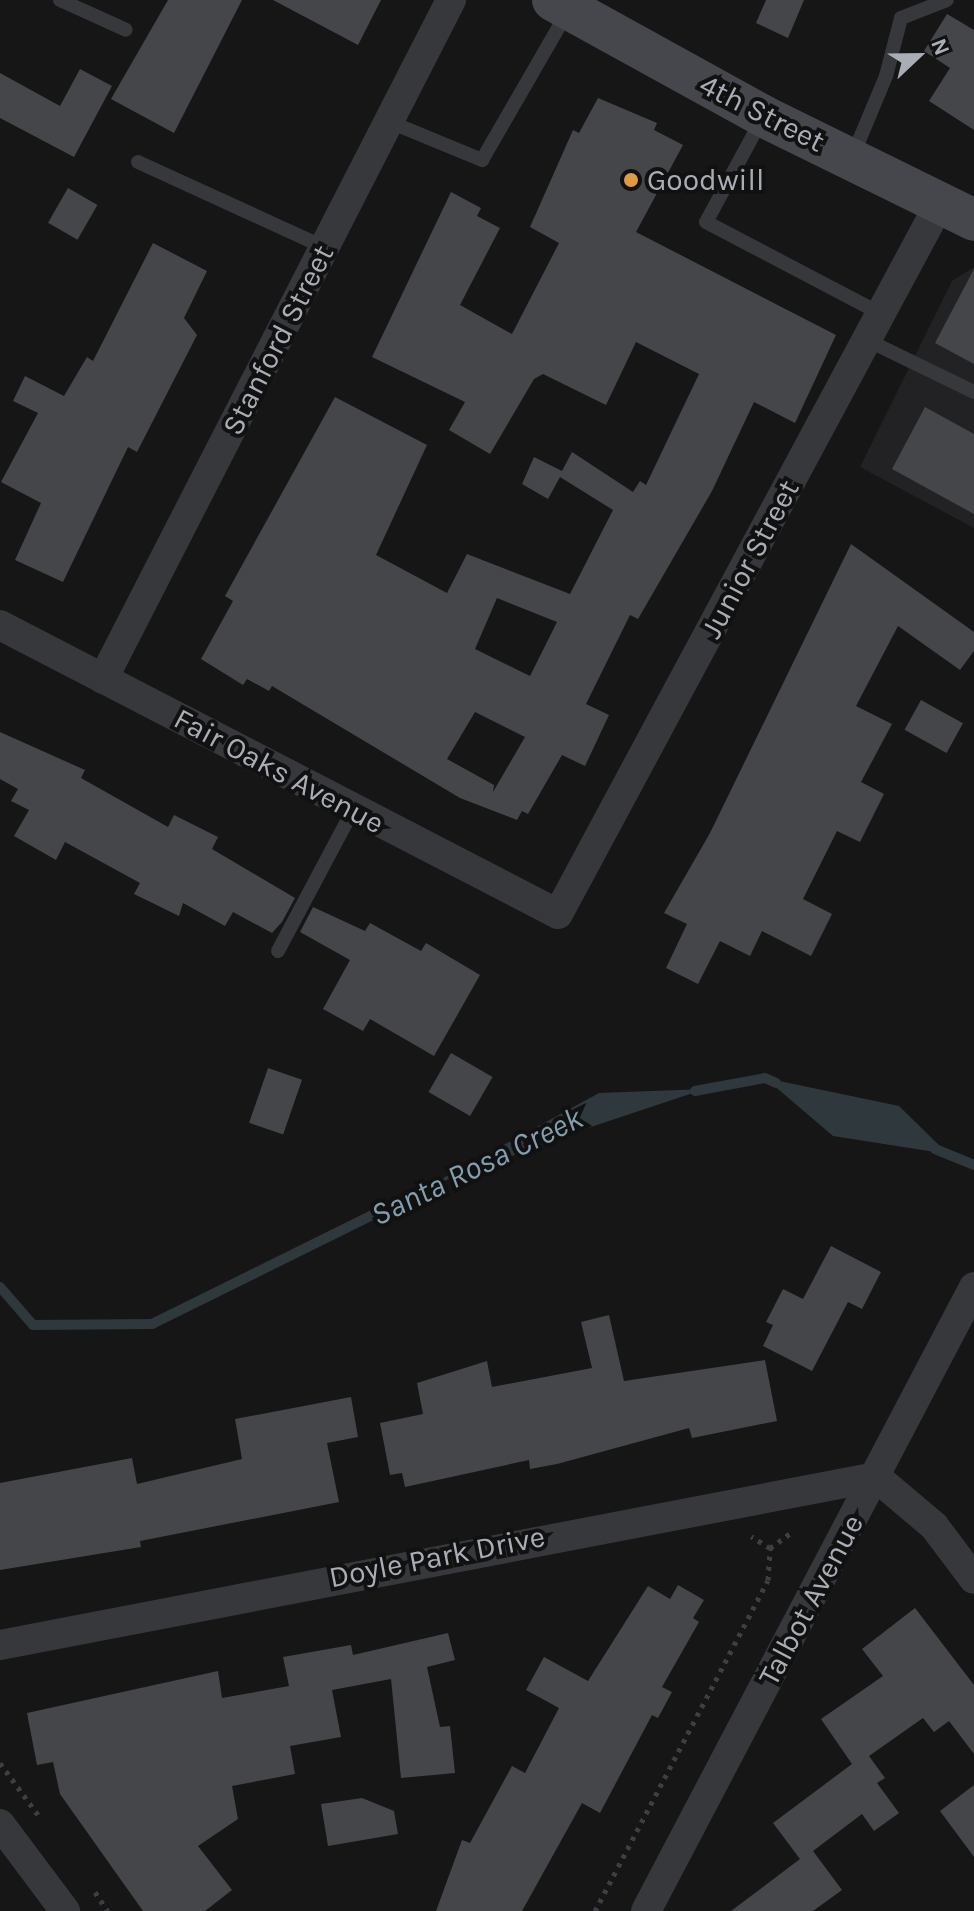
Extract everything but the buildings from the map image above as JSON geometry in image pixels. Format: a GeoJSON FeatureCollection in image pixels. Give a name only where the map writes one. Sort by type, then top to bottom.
{"type":"FeatureCollection","features":[{"type":"Feature","properties":{"kind":"main road","name":"4th Street"},"geometry":{"type":"LineString","coordinates":[[561,5],[763,116],[957,212]]}},
{"type":"Feature","properties":{"kind":"street","name":"Stanford Street"},"geometry":{"type":"LineString","coordinates":[[103,679],[451,0]]}},
{"type":"Feature","properties":{"kind":"street","name":"Junior Street"},"geometry":{"type":"LineString","coordinates":[[558,914],[867,340],[882,314],[957,212]]}},
{"type":"Feature","properties":{"kind":"street","name":"Fair Oaks Avenue"},"geometry":{"type":"LineString","coordinates":[[0,625],[558,914]]}},
{"type":"Feature","properties":{"kind":"street","name":"Talbot Avenue"},"geometry":{"type":"LineString","coordinates":[[646,1911],[971,1299]]}},
{"type":"Feature","properties":{"kind":"street"},"geometry":{"type":"LineString","coordinates":[[876,1477],[934,1526],[974,1579]]}},
{"type":"Feature","properties":{"kind":"street","name":"Doyle Park Drive"},"geometry":{"type":"LineString","coordinates":[[0,1645],[876,1477]]}},
{"type":"Feature","properties":{"kind":"street"},"geometry":{"type":"LineString","coordinates":[[0,1824],[65,1911]]}},
{"type":"Feature","properties":{"kind":"lane"},"geometry":{"type":"LineString","coordinates":[[60,0],[126,30]]}},
{"type":"Feature","properties":{"kind":"lane"},"geometry":{"type":"LineString","coordinates":[[851,159],[886,76],[901,18],[947,0]]}},
{"type":"Feature","properties":{"kind":"lane"},"geometry":{"type":"LineString","coordinates":[[390,122],[482,160],[561,5]]}},
{"type":"Feature","properties":{"kind":"lane"},"geometry":{"type":"LineString","coordinates":[[763,116],[706,222],[882,314]]}},
{"type":"Feature","properties":{"kind":"lane"},"geometry":{"type":"LineString","coordinates":[[138,162],[326,248]]}},
{"type":"Feature","properties":{"kind":"lane"},"geometry":{"type":"LineString","coordinates":[[867,340],[974,392]]}},
{"type":"Feature","properties":{"kind":"lane"},"geometry":{"type":"LineString","coordinates":[[278,951],[353,810]]}},
{"type":"Feature","properties":{"kind":"path"},"geometry":{"type":"LineString","coordinates":[[770,1548],[792,1532]]}},
{"type":"Feature","properties":{"kind":"path"},"geometry":{"type":"LineString","coordinates":[[737,1538],[753,1535],[770,1548]]}},
{"type":"Feature","properties":{"kind":"path"},"geometry":{"type":"LineString","coordinates":[[595,1911],[768,1580],[770,1548]]}},
{"type":"Feature","properties":{"kind":"shaded area"},"geometry":{"type":"Polygon","coordinates":[[[974,267],[974,528],[860,467],[952,281],[974,267]]]}},
{"type":"Feature","properties":{"kind":"water"},"geometry":{"type":"Polygon","coordinates":[[[765,1078],[899,1106],[948,1154],[833,1136],[765,1078]]]}},
{"type":"Feature","properties":{"kind":"water"},"geometry":{"type":"Polygon","coordinates":[[[705,1089],[579,1131],[425,1188],[599,1093],[705,1089]]]}},
{"type":"Feature","properties":{"kind":"waterway","name":"Santa Rosa Creek"},"geometry":{"type":"LineString","coordinates":[[695,1091],[765,1078],[776,1083]]}},
{"type":"Feature","properties":{"kind":"waterway","name":"Santa Rosa Creek"},"geometry":{"type":"LineString","coordinates":[[935,1149],[974,1165]]}},
{"type":"Feature","properties":{"kind":"waterway","name":"Santa Rosa Creek"},"geometry":{"type":"LineString","coordinates":[[0,1287],[33,1325],[152,1324],[437,1183]]}},
{"type":"Feature","properties":{"kind":"place","name":"Goodwill"},"geometry":{"type":"Point","coordinates":[631,180]}}]}
